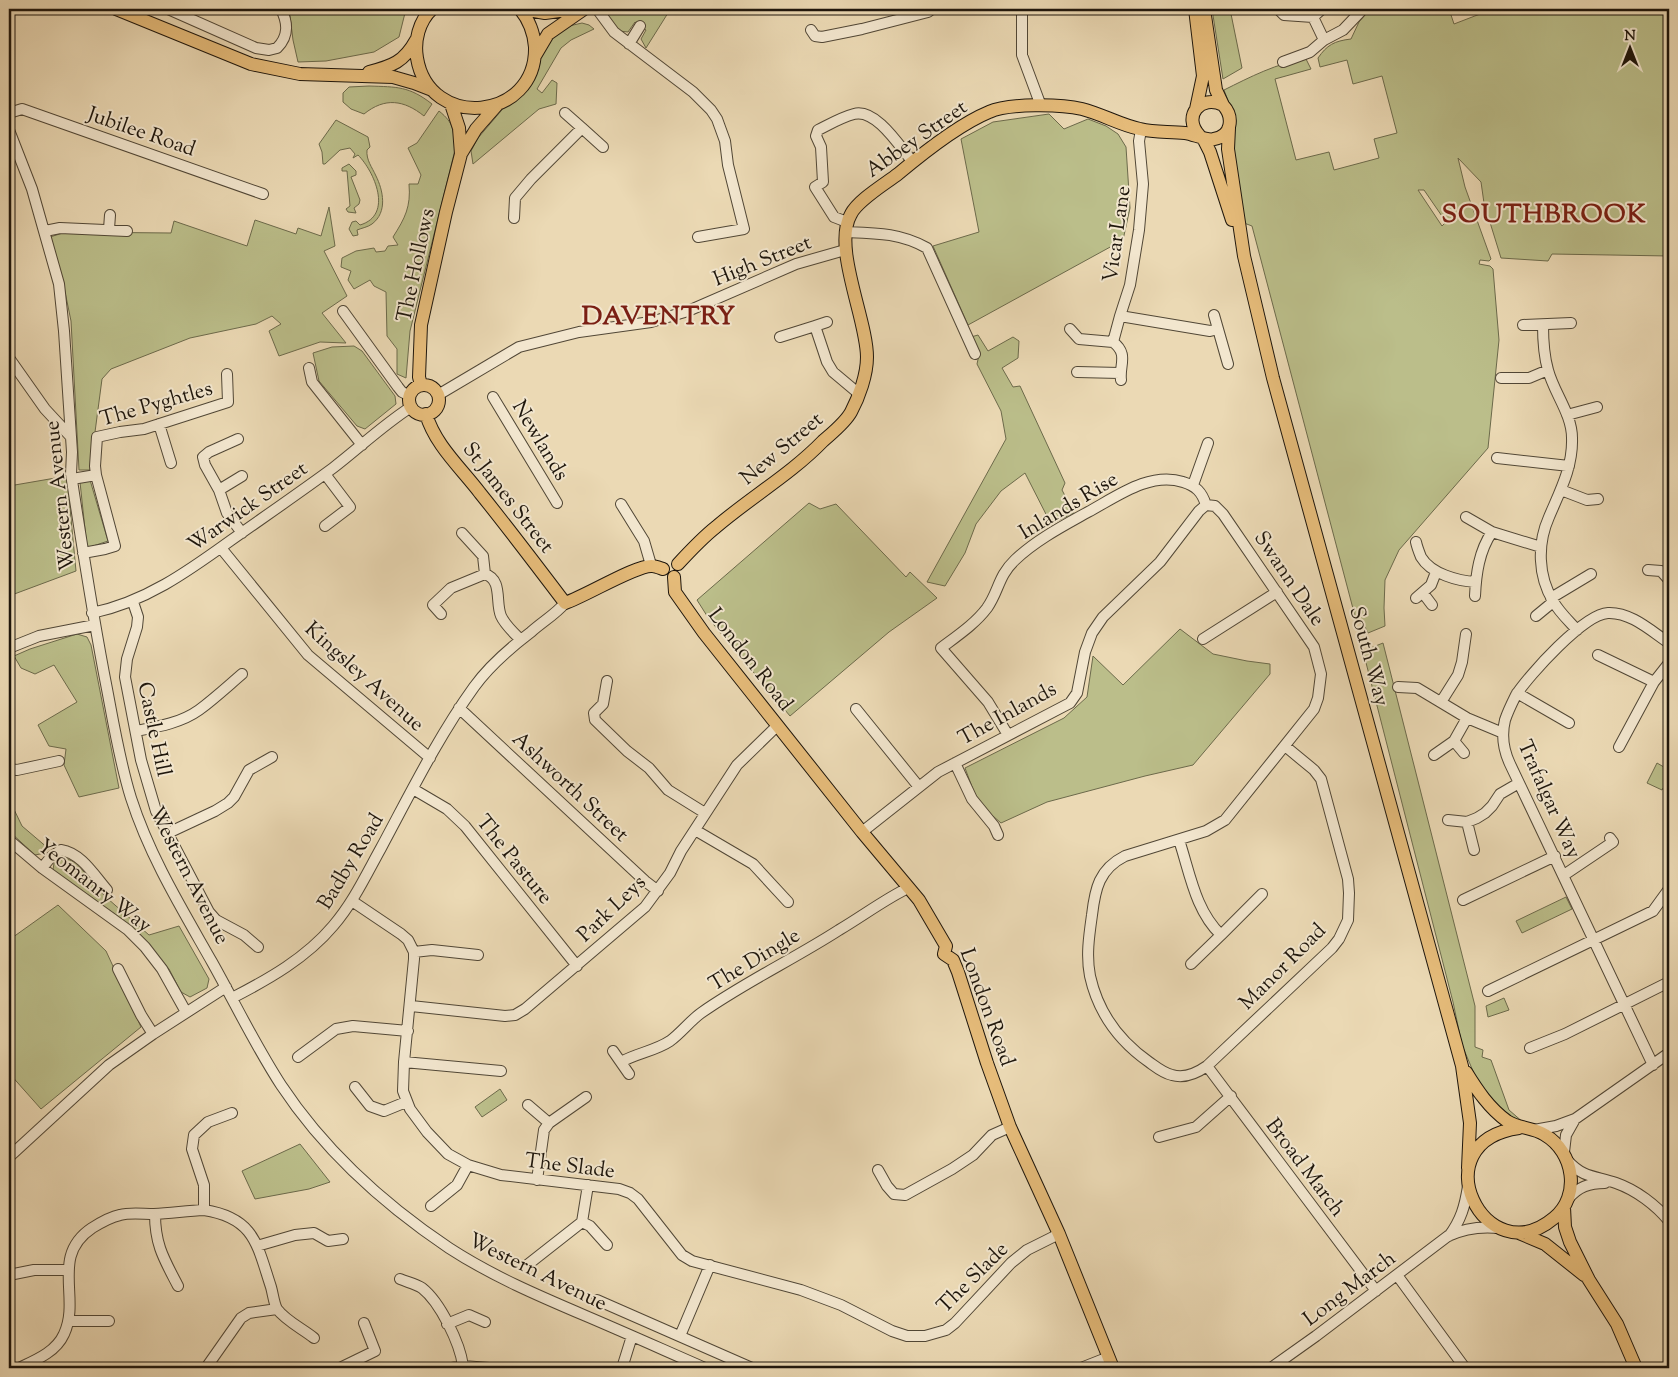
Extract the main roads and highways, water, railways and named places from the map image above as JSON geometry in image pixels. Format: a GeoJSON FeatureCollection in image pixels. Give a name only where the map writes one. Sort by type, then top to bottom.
{"type":"FeatureCollection","features":[{"type":"Feature","properties":{"kind":"main road"},"geometry":{"type":"LineString","coordinates":[[116,9],[251,64],[300,74],[393,78],[432,90],[451,104],[466,108],[482,108],[497,105],[513,96],[524,85],[531,71],[535,56],[548,34],[584,9]]}},
{"type":"Feature","properties":{"kind":"main road"},"geometry":{"type":"LineString","coordinates":[[357,76],[390,67],[403,58],[411,49],[421,25],[432,9]]}},
{"type":"Feature","properties":{"kind":"main road"},"geometry":{"type":"LineString","coordinates":[[521,9],[545,13],[574,9]]}},
{"type":"Feature","properties":{"kind":"main road"},"geometry":{"type":"LineString","coordinates":[[521,9],[529,23],[534,38],[535,56]]}},
{"type":"Feature","properties":{"kind":"main road"},"geometry":{"type":"LineString","coordinates":[[1195,9],[1203,76],[1192,124],[1210,152],[1244,256]]}},
{"type":"Feature","properties":{"kind":"main road"},"geometry":{"type":"LineString","coordinates":[[1204,9],[1216,90],[1230,117],[1228,149],[1244,256]]}},
{"type":"Feature","properties":{"kind":"main road"},"geometry":{"type":"LineString","coordinates":[[417,37],[416,52],[418,66],[432,90]]}},
{"type":"Feature","properties":{"kind":"main road"},"geometry":{"type":"LineString","coordinates":[[1195,112],[1205,103],[1211,102],[1223,106]]}},
{"type":"Feature","properties":{"kind":"main road"},"geometry":{"type":"LineString","coordinates":[[451,104],[459,128],[461,154]]}},
{"type":"Feature","properties":{"kind":"main road"},"geometry":{"type":"LineString","coordinates":[[461,154],[476,129],[497,105]]}},
{"type":"Feature","properties":{"kind":"main road","name":"Abbey Street"},"geometry":{"type":"LineString","coordinates":[[845,250],[846,227],[851,212],[860,202],[912,162],[971,121],[992,110],[1008,107],[1041,106],[1082,109],[1141,130],[1164,131],[1201,137]]}},
{"type":"Feature","properties":{"kind":"main road","name":"Abbey Street"},"geometry":{"type":"LineString","coordinates":[[1164,131],[1188,120],[1195,112]]}},
{"type":"Feature","properties":{"kind":"main road"},"geometry":{"type":"LineString","coordinates":[[1201,137],[1215,139],[1222,137],[1229,128]]}},
{"type":"Feature","properties":{"kind":"main road","name":"The Hollows"},"geometry":{"type":"LineString","coordinates":[[421,385],[419,371],[421,325],[461,154]]}},
{"type":"Feature","properties":{"kind":"main road","name":"New Street"},"geometry":{"type":"LineString","coordinates":[[678,564],[714,528],[804,460],[850,414],[866,370],[867,357],[862,324],[845,250]]}},
{"type":"Feature","properties":{"kind":"main road","name":"South Way"},"geometry":{"type":"LineString","coordinates":[[1244,256],[1273,378],[1462,1066],[1470,1123],[1468,1168]]}},
{"type":"Feature","properties":{"kind":"main road"},"geometry":{"type":"LineString","coordinates":[[421,385],[433,388],[438,395],[437,407],[432,412],[426,414],[418,413],[410,401],[414,389],[421,385]]}},
{"type":"Feature","properties":{"kind":"main road","name":"St James Street"},"geometry":{"type":"LineString","coordinates":[[426,414],[429,425],[457,466],[479,491],[565,602],[577,599],[639,569],[657,567]]}},
{"type":"Feature","properties":{"kind":"main road"},"geometry":{"type":"LineString","coordinates":[[669,561],[674,561],[678,564],[679,573],[674,577],[666,575],[657,567],[669,561]]}},
{"type":"Feature","properties":{"kind":"main road","name":"London Road"},"geometry":{"type":"LineString","coordinates":[[674,577],[675,592],[704,632],[862,832],[919,900],[946,946],[944,954],[953,960],[958,972],[986,1064],[1010,1128],[1059,1234],[1111,1363]]}},
{"type":"Feature","properties":{"kind":"main road","name":"South Way"},"geometry":{"type":"LineString","coordinates":[[1462,1066],[1492,1108],[1508,1122],[1519,1128]]}},
{"type":"Feature","properties":{"kind":"main road"},"geometry":{"type":"LineString","coordinates":[[1590,1280],[1545,1244],[1528,1236],[1499,1228],[1487,1221],[1478,1211],[1471,1199],[1468,1186],[1468,1168],[1473,1155],[1481,1144],[1492,1135],[1505,1130],[1519,1128],[1534,1130],[1551,1138],[1566,1157],[1572,1180],[1566,1203],[1565,1227],[1567,1237],[1617,1324],[1636,1368]]}},
{"type":"Feature","properties":{"kind":"main road"},"geometry":{"type":"LineString","coordinates":[[1512,1231],[1524,1232],[1541,1227],[1556,1217],[1566,1203]]}},
{"type":"Feature","properties":{"kind":"district","name":"SOUTHBROOK"},"geometry":{"type":"Point","coordinates":[1544,213]}},
{"type":"Feature","properties":{"kind":"district","name":"DAVENTRY"},"geometry":{"type":"Point","coordinates":[659,315]}}]}
